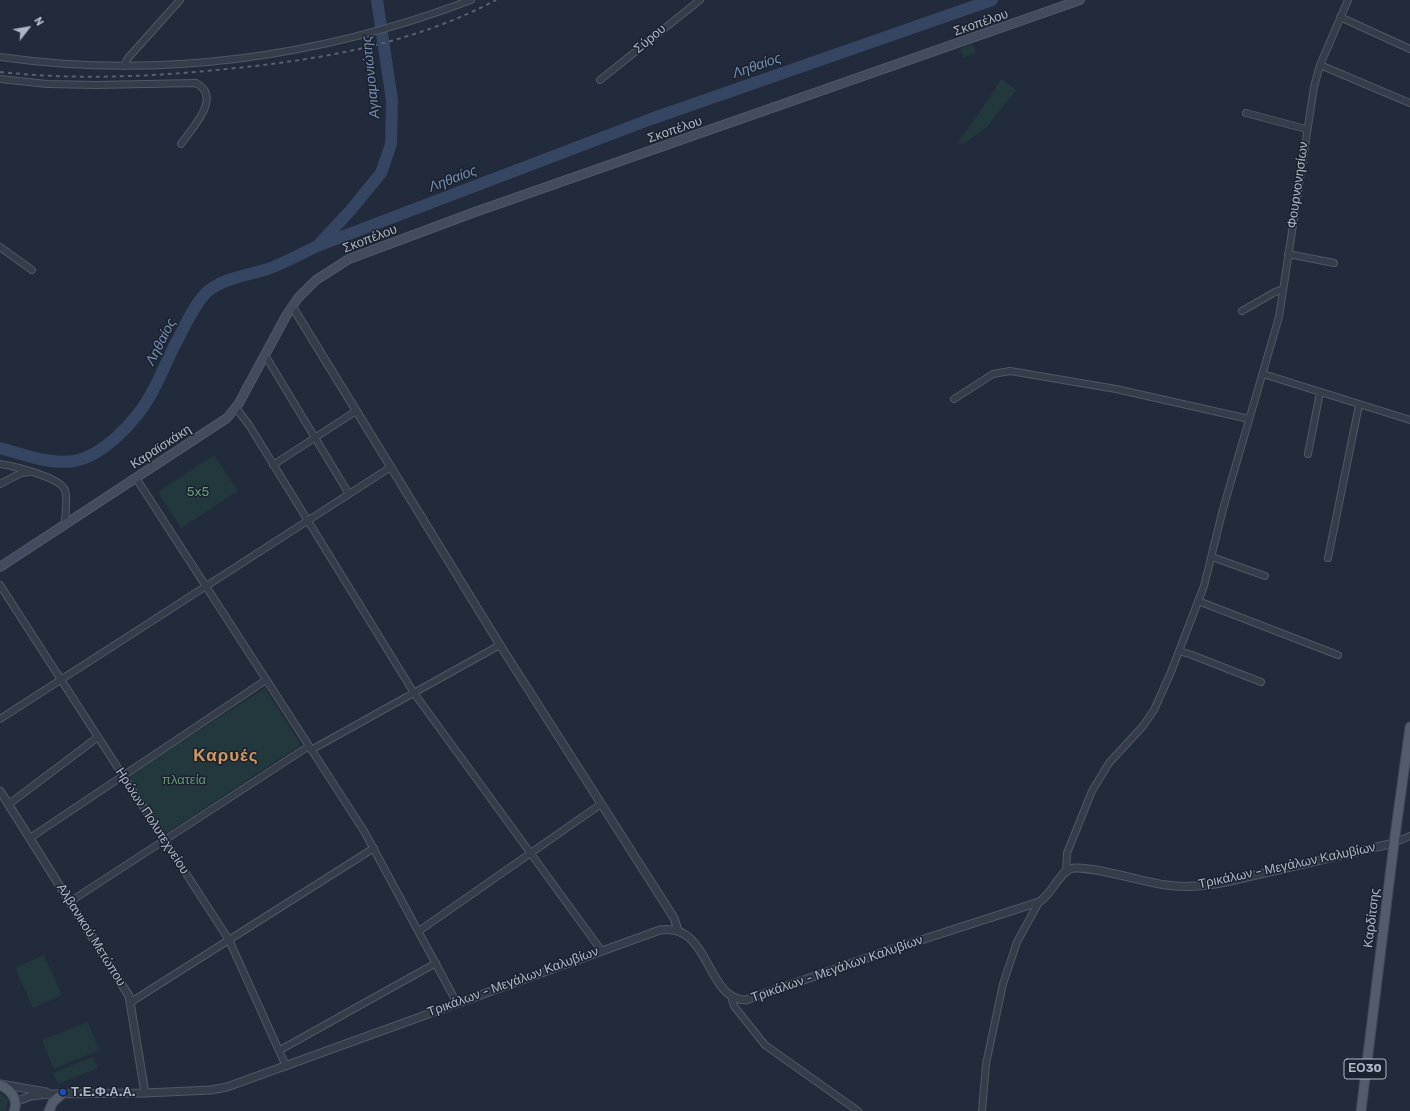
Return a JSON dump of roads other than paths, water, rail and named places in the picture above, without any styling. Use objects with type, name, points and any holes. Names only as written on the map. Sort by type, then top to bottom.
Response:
[{"type":"main road","name":"Σκοπέλου","points":[[292,306],[316,280],[341,263],[358,255],[1080,0]]},
{"type":"main road","name":"Καραϊσκάκη","points":[[0,567],[215,426],[236,408],[292,306]]},
{"type":"main road","name":"Καρδίτσης","points":[[1361,1111],[1394,842],[1410,727]]},
{"type":"main road","points":[[0,1084],[10,1092],[16,1108]]},
{"type":"main road","points":[[49,1111],[54,1102],[62,1094]]},
{"type":"street","points":[[124,66],[128,58],[180,0]]},
{"type":"street","points":[[0,57],[70,64],[124,66],[209,63],[303,49],[397,24],[471,0]]},
{"type":"street","name":"Σύρου","points":[[600,80],[700,0]]},
{"type":"street","name":"Φουρνονησίων","points":[[1066,872],[1067,852],[1092,791],[1109,763],[1143,726],[1154,710],[1198,601],[1212,557],[1222,508],[1275,335],[1306,129],[1314,87],[1320,65],[1348,0]]},
{"type":"street","points":[[1340,17],[1410,49]]},
{"type":"street","points":[[1320,65],[1410,103]]},
{"type":"street","points":[[0,79],[46,84],[89,85],[196,83],[202,86],[206,92],[207,103],[182,144]]},
{"type":"street","points":[[1246,113],[1306,129]]},
{"type":"street","points":[[0,247],[32,270]]},
{"type":"street","points":[[1288,254],[1334,263]]},
{"type":"street","points":[[1242,311],[1283,289]]},
{"type":"street","points":[[292,306],[500,645],[674,918],[678,930]]},
{"type":"street","points":[[265,354],[349,494]]},
{"type":"street","points":[[954,399],[992,374],[1010,371],[1116,389],[1249,418]]},
{"type":"street","points":[[1263,374],[1410,420]]},
{"type":"street","points":[[1308,454],[1320,392]]},
{"type":"street","points":[[1328,558],[1359,405]]},
{"type":"street","points":[[236,408],[308,521],[414,693],[601,950]]},
{"type":"street","points":[[273,465],[356,411]]},
{"type":"street","points":[[0,464],[36,472],[64,488],[65,524]]},
{"type":"street","points":[[0,719],[391,467]]},
{"type":"street","points":[[0,484],[21,474],[36,472]]},
{"type":"street","points":[[136,478],[374,848],[457,1003]]},
{"type":"street","points":[[1212,557],[1265,576]]},
{"type":"street","name":"Ηρώων Πολυτεχνείου","points":[[0,585],[229,940],[286,1066]]},
{"type":"street","points":[[1198,601],[1338,655]]},
{"type":"street","points":[[71,901],[310,748],[414,693],[500,645]]},
{"type":"street","points":[[1179,651],[1261,682]]},
{"type":"street","points":[[30,838],[266,680]]},
{"type":"street","points":[[9,804],[98,737]]},
{"type":"street","name":"Αλβανικού Μετώπου","points":[[0,791],[71,901],[131,1002],[145,1093]]},
{"type":"street","points":[[419,931],[601,804]]},
{"type":"street","points":[[1394,842],[1410,836]]},
{"type":"street","name":"Τρικάλων - Μεγάλων Καλυβίων","points":[[16,1108],[31,1096],[50,1094],[145,1093],[221,1089],[601,950],[660,930],[678,930],[693,941],[724,990],[731,996],[741,1000],[754,998],[918,940],[1039,902],[1050,893],[1070,869],[1081,868],[1162,884],[1200,886],[1232,880],[1394,842]]},
{"type":"street","points":[[131,1002],[374,848]]},
{"type":"street","points":[[982,1111],[986,1064],[1005,978],[1016,942],[1039,902]]},
{"type":"street","points":[[280,1050],[436,963]]},
{"type":"street","points":[[731,996],[734,1006],[765,1045],[858,1111]]},
{"type":"street","name":"Τρικάλων - Μεγάλων Καλυβίων","points":[[0,1084],[50,1094]]},
{"type":"waterway","name":"Αγιαμονιώτης","points":[[320,243],[350,211],[381,173],[391,144],[392,100],[377,0]]},
{"type":"waterway","name":"Ληθαίος","points":[[0,448],[36,458],[55,462],[65,462],[85,458],[107,445],[118,436],[144,406],[154,389],[174,346],[194,309],[202,298],[212,288],[228,280],[268,269],[286,262],[315,247],[651,119],[992,0]]},
{"type":"railway","points":[[0,72],[85,77],[141,76],[198,72],[296,61],[365,48],[399,39],[432,28],[496,0]]},
{"type":"place","name":"Τ.Ε.Φ.Α.Α.","points":[[63,1092]]},
{"type":"district","name":"Καρυές","points":[[226,756]]},
{"type":"park label","name":"5x5","points":[[198,492]]},
{"type":"park label","name":"πλατεία","points":[[184,780]]}]
